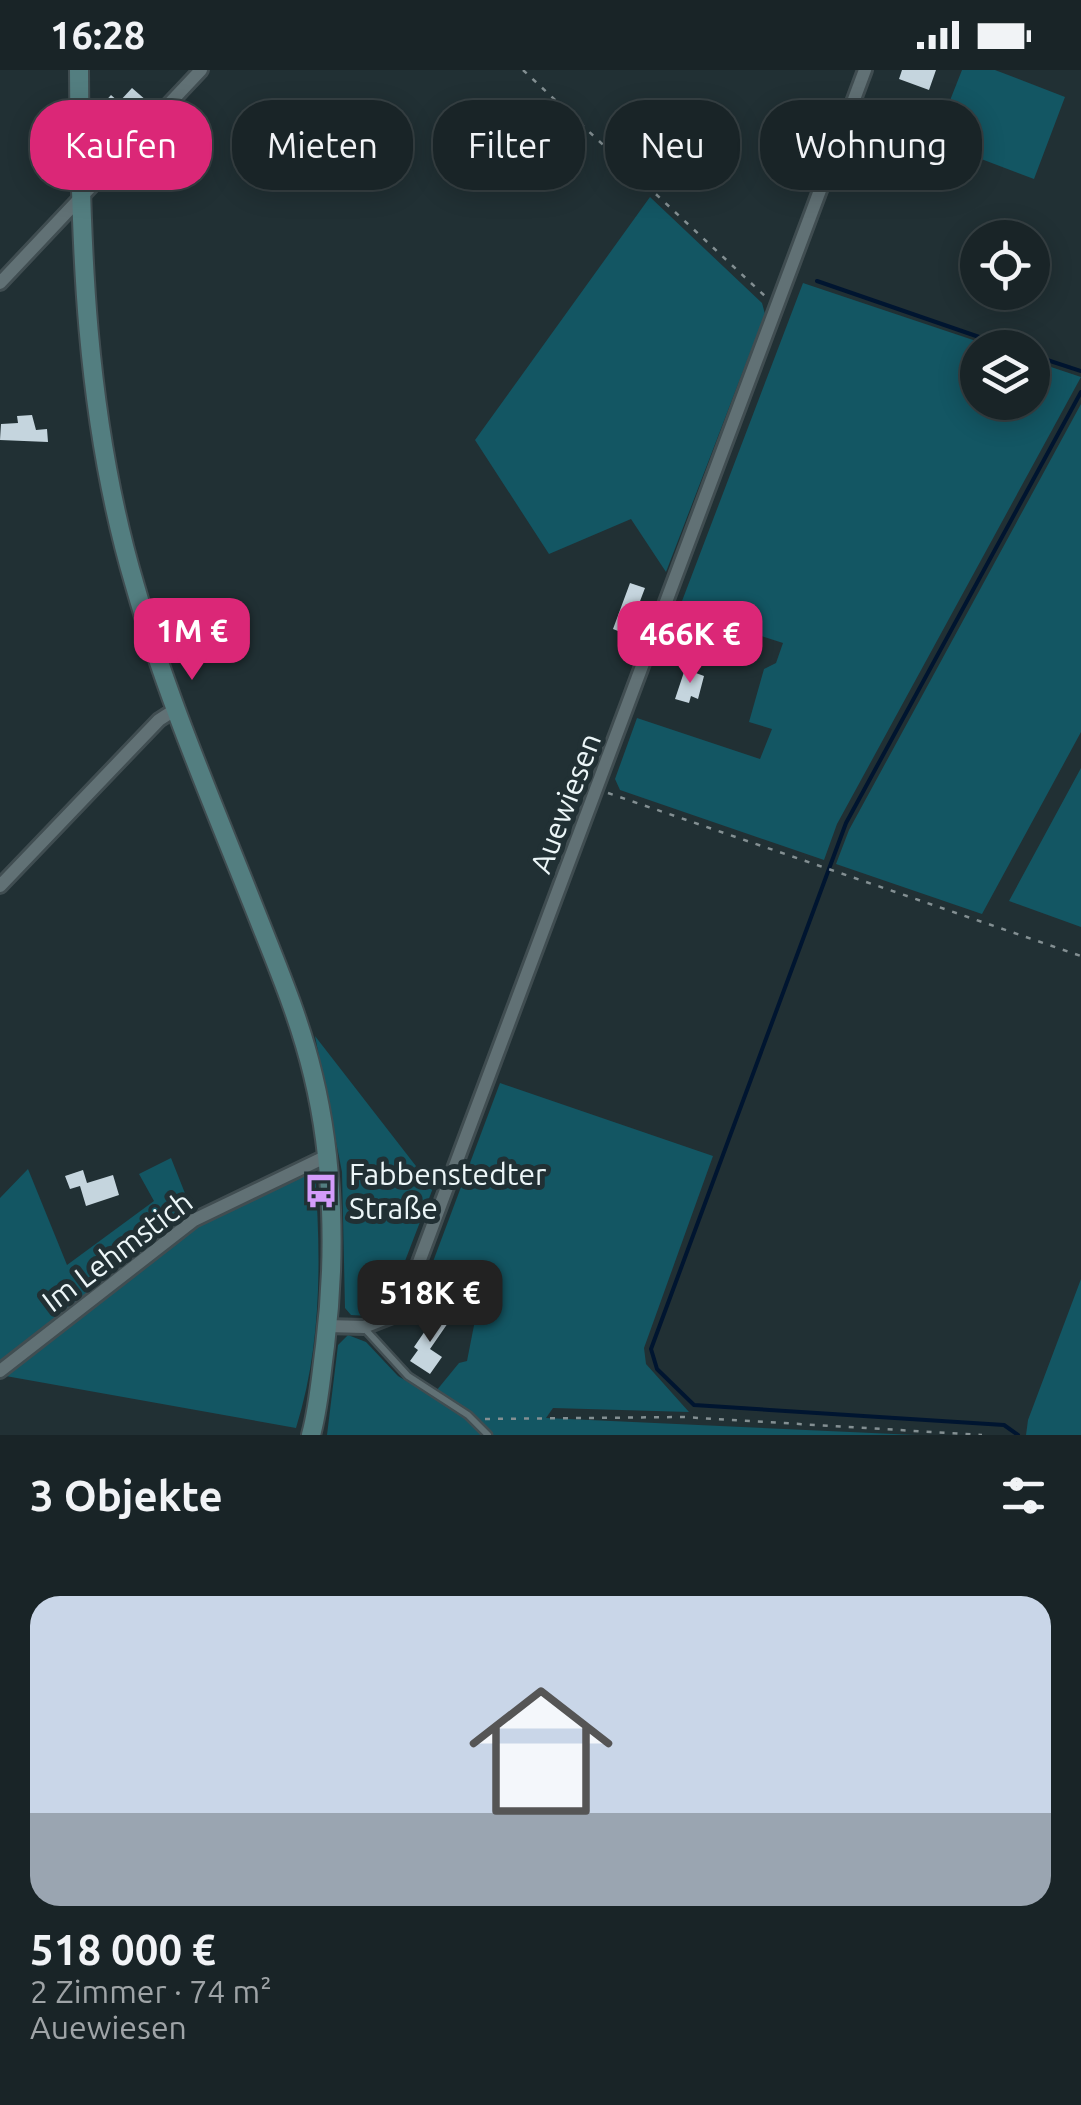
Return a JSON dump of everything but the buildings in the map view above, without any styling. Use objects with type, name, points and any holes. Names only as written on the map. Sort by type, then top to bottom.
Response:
[{"type":"street","points":[[79,70],[80,197],[89,347],[99,423],[134,584],[176,709],[297,1017],[314,1078],[326,1156],[332,1261],[311,1435]]},
{"type":"street","points":[[0,283],[201,70]]},
{"type":"street","name":"Auewiesen","points":[[364,1327],[400,1313],[865,70]]},
{"type":"street","points":[[0,886],[159,720],[176,709]]},
{"type":"street","name":"Im Lehmstich","points":[[0,1371],[194,1220],[326,1156]]},
{"type":"street","points":[[327,1326],[364,1327]]},
{"type":"lane","points":[[364,1327],[408,1376],[474,1420],[488,1435]]},
{"type":"path","points":[[523,70],[764,297],[780,302]]},
{"type":"path","points":[[597,789],[1081,956]]},
{"type":"path","points":[[474,1420],[682,1416],[982,1435]]},
{"type":"shaded area","points":[[962,70],[995,70],[1065,97],[1034,179],[982,159],[982,100],[950,100]]},
{"type":"shaded area","points":[[650,197],[762,303],[765,314],[666,572],[631,519],[549,554],[475,440]]},
{"type":"shaded area","points":[[803,283],[960,336],[960,420],[1050,420],[1050,367],[1081,377],[837,824],[824,860],[620,790],[615,779],[637,718],[760,759],[772,729],[749,722],[764,669],[776,663],[783,643],[679,609]]},
{"type":"shaded area","points":[[1081,404],[1081,732],[982,914],[836,864],[849,830]]},
{"type":"shaded area","points":[[1081,768],[1081,927],[1009,901]]},
{"type":"shaded area","points":[[315,1036],[433,1188],[387,1308],[369,1316],[351,1315],[345,1308],[342,1172]]},
{"type":"shaded area","points":[[500,1083],[713,1156],[644,1348],[646,1364],[689,1412],[553,1408],[546,1418],[916,1435],[327,1435],[338,1345],[348,1335],[366,1342],[398,1376],[432,1396],[459,1363],[467,1361],[476,1315],[416,1307]]},
{"type":"shaded area","points":[[171,1158],[192,1211],[187,1217],[202,1225],[306,1172],[315,1173],[318,1302],[311,1365],[296,1428],[0,1375],[0,1198],[28,1169],[67,1265],[154,1201],[139,1174]]},
{"type":"shaded area","points":[[1081,1279],[1081,1435],[1026,1435],[1028,1420]]},
{"type":"waterway","points":[[817,281],[960,330]]},
{"type":"waterway","points":[[1050,361],[1081,371]]},
{"type":"waterway","points":[[1018,1435],[1004,1425],[694,1405],[657,1369],[651,1349],[846,823],[1081,392]]},
{"type":"place","name":"Fabbenstedter Straße","points":[[321,1191]]}]
